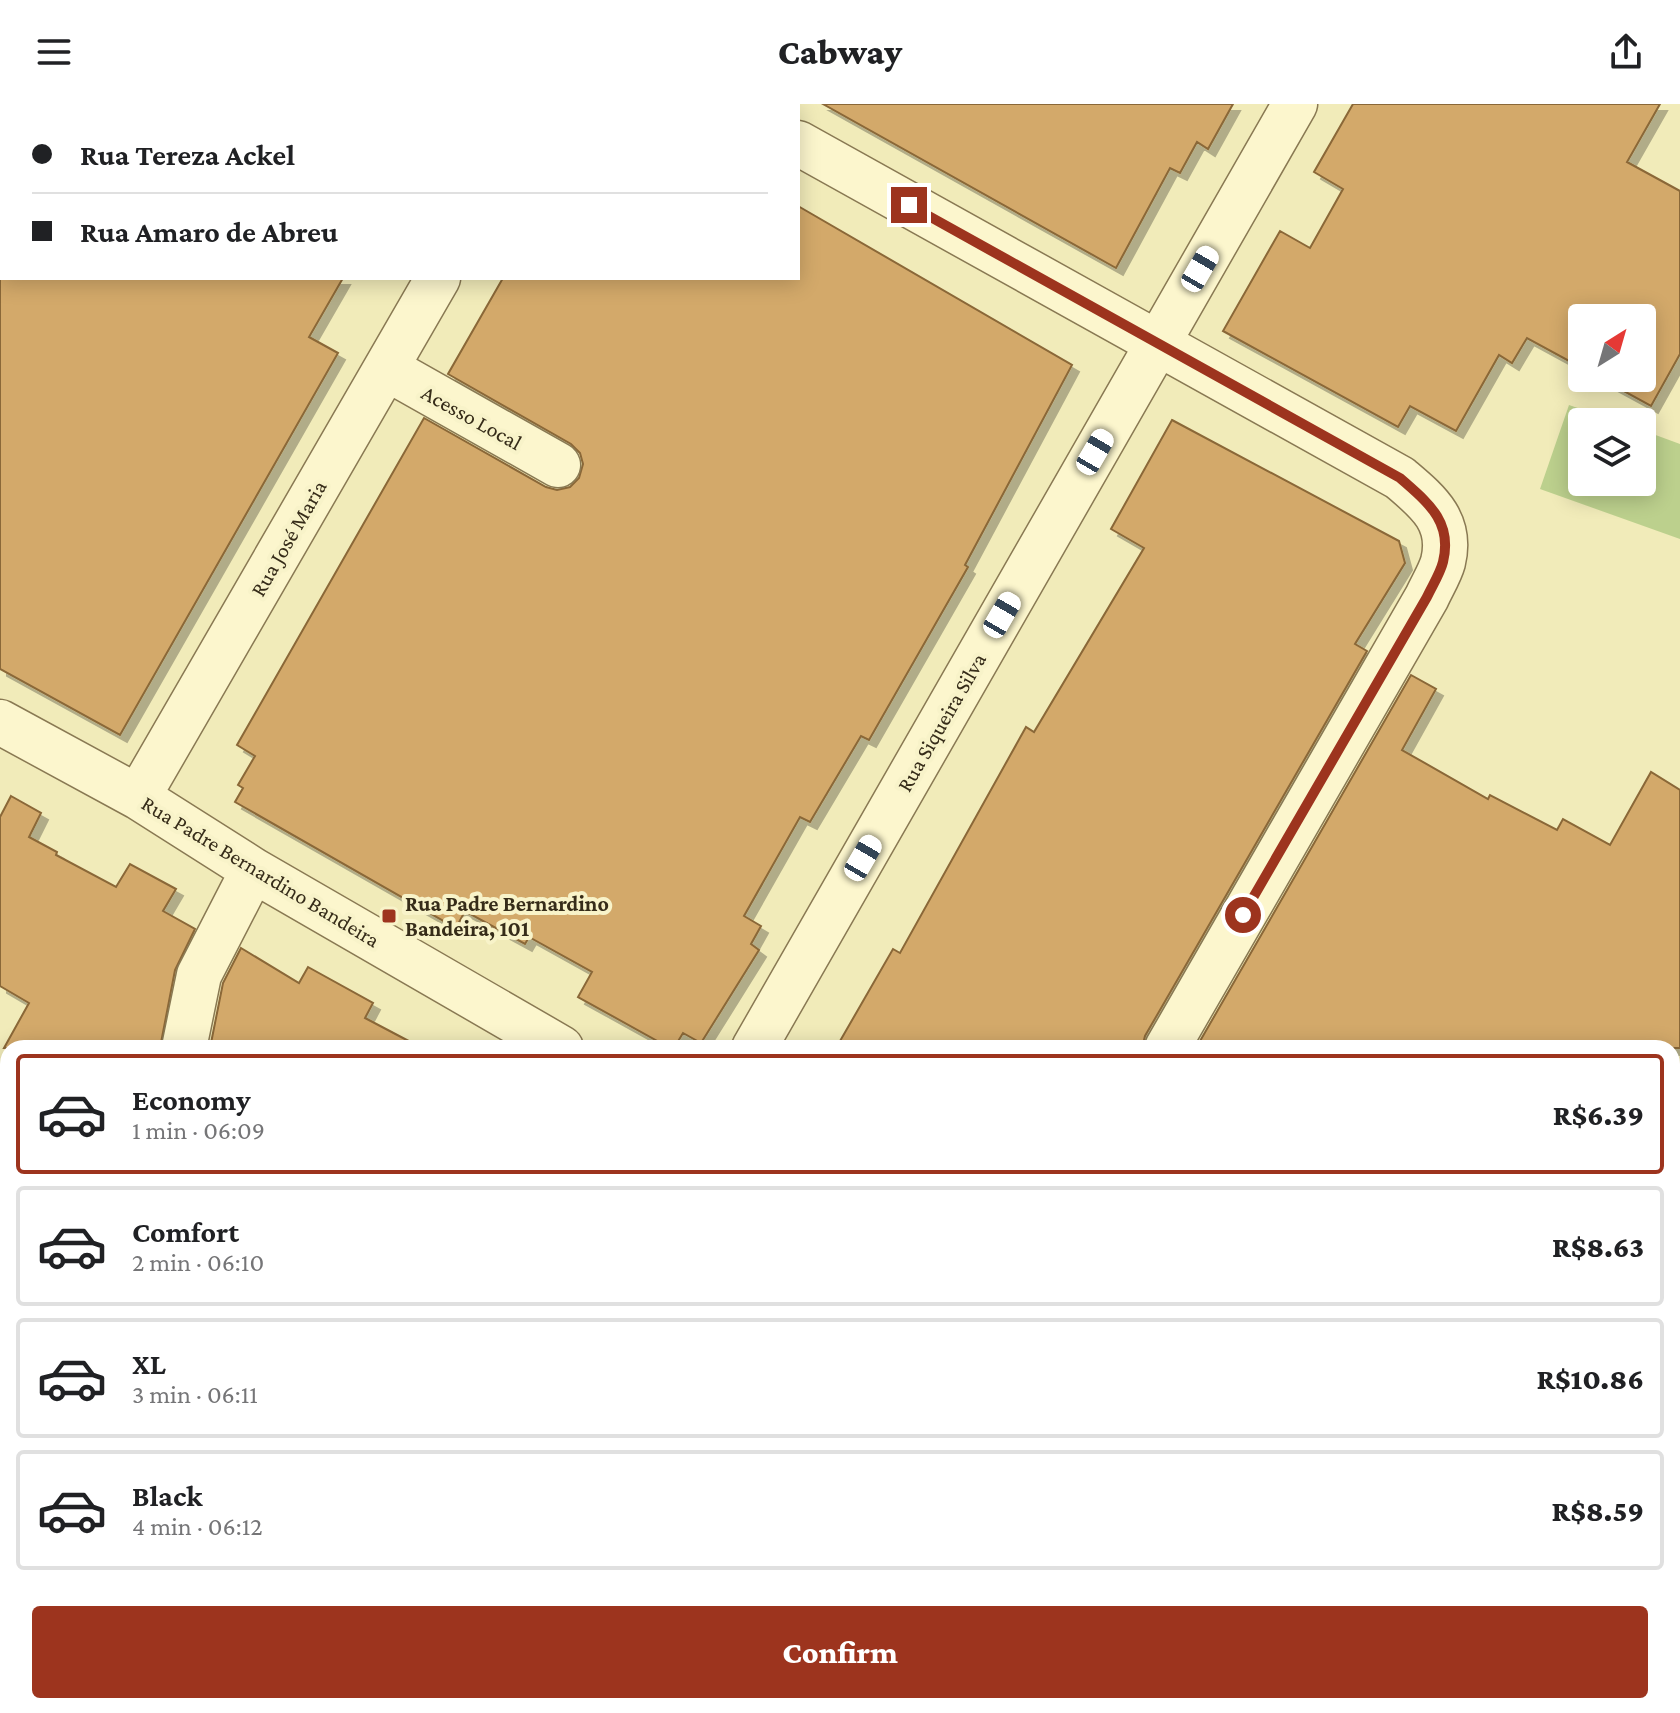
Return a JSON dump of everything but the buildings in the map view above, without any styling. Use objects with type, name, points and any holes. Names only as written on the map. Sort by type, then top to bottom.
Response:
[{"type":"street","name":"Rua Siqueira Silva","points":[[759,1040],[1295,104]]},
{"type":"street","points":[[800,144],[1400,478],[1432,506],[1444,529],[1443,562],[1427,597],[1172,1040]]},
{"type":"street","name":"Rua José Maria","points":[[138,797],[437,280]]},
{"type":"street","name":"Acesso Local","points":[[386,368],[558,465]]},
{"type":"street","name":"Rua Padre Bernardino Bandeira","points":[[0,722],[138,797],[253,870],[547,1040]]},
{"type":"street","points":[[186,1040],[199,975],[253,870]]},
{"type":"green space","points":[[1569,405],[1578,408],[1568,408],[1568,496],[1656,496],[1656,435],[1680,444],[1680,539],[1540,489]]},
{"type":"place","name":"Rua Padre Bernardino Bandeira, 101","points":[[389,916]]},
{"type":"route","points":[[909,205],[1400,478],[1432,506],[1444,529],[1443,562],[1427,597],[1243,915]]}]
